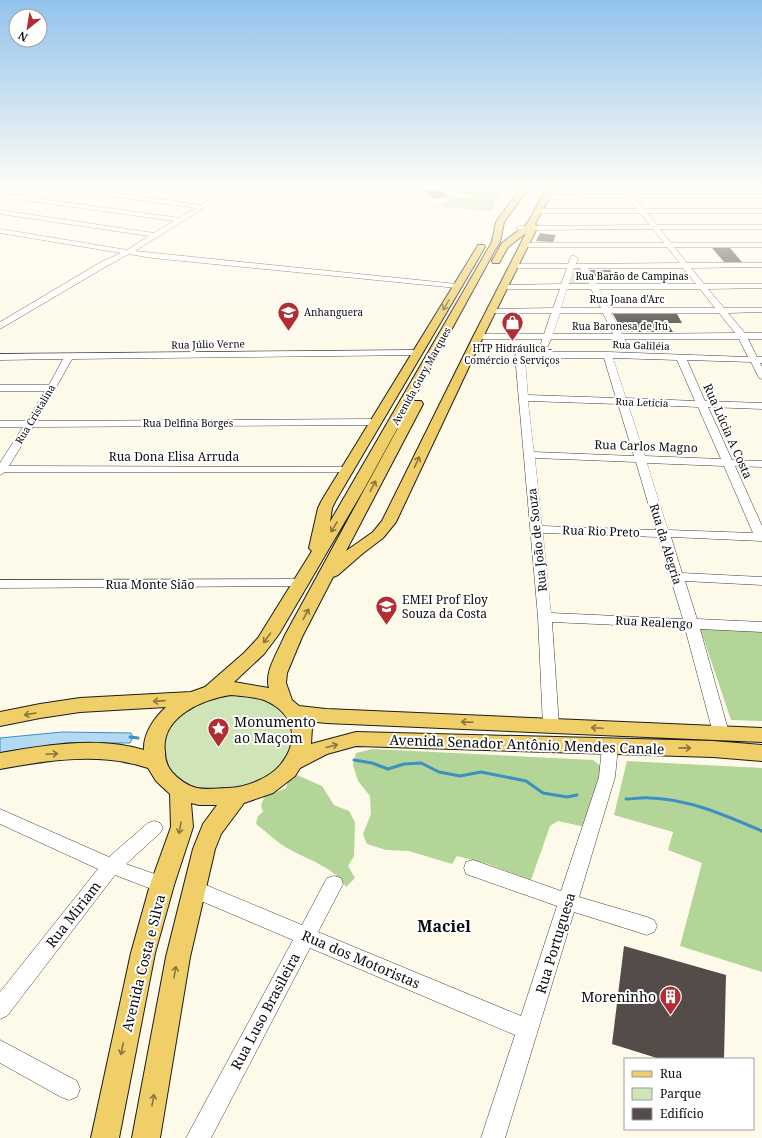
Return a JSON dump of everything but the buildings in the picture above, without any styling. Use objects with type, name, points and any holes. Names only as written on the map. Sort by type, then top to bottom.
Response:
[{"type":"main road","name":"Avenida Gury Marques","points":[[314,562],[325,508],[457,286],[496,242]]},
{"type":"main road","name":"Avenida Gury Marques","points":[[205,694],[265,642],[357,489],[496,242]]},
{"type":"main road","name":"Avenida Gury Marques","points":[[289,707],[277,683],[278,673],[293,637],[436,368],[501,251],[508,242]]},
{"type":"main road","name":"Avenida Gury Marques","points":[[323,580],[378,535],[389,522],[492,311],[502,287],[525,246],[523,242]]},
{"type":"main road","points":[[373,427],[373,460]]},
{"type":"main road","points":[[357,489],[349,514],[354,523],[361,526],[374,527],[389,522]]},
{"type":"main road","points":[[0,719],[64,708],[106,703],[174,700],[231,688],[250,689],[268,694],[289,707],[300,723],[303,735],[301,748],[296,761],[278,780],[265,788],[236,797],[217,799],[203,797],[180,790],[164,778],[156,762],[154,743],[162,724],[177,708],[205,694]]},
{"type":"main road","name":"Avenida Senador Antônio Mendes Canale","points":[[289,707],[326,716],[658,731],[717,741],[762,753]]},
{"type":"main road","points":[[610,747],[615,737],[658,731]]},
{"type":"main road","name":"Avenida Senador Antônio Mendes Canale","points":[[296,761],[322,748],[356,739],[610,747],[717,741],[762,735]]},
{"type":"main road","points":[[0,761],[44,754],[86,752],[133,755],[156,762]]},
{"type":"main road","name":"Avenida Costa e Silva","points":[[105,1138],[123,1042],[143,953],[162,885],[182,827],[180,790]]},
{"type":"main road","points":[[151,1136],[178,957],[204,849],[211,830],[236,797]]},
{"type":"street","points":[[68,242],[152,256],[457,286]]},
{"type":"street","points":[[0,326],[104,264],[144,242]]},
{"type":"street","points":[[525,246],[538,242]]},
{"type":"street","points":[[541,355],[580,242]]},
{"type":"street","points":[[651,242],[669,246],[762,245]]},
{"type":"street","points":[[666,242],[742,336],[757,360],[762,376]]},
{"type":"street","points":[[513,266],[762,265]]},
{"type":"street","points":[[584,266],[629,356]]},
{"type":"street","name":"Rua Barão de Campinas","points":[[502,287],[762,286]]},
{"type":"street","name":"Rua Joana d'Arc","points":[[492,311],[762,310]]},
{"type":"street","name":"Rua Baronesa de Itú","points":[[478,337],[762,336]]},
{"type":"street","name":"Rua Júlio Verne","points":[[0,356],[417,353]]},
{"type":"street","name":"Rua Galiléia","points":[[520,355],[608,355],[757,360]]},
{"type":"street","name":"Rua João de Souza","points":[[520,355],[545,617],[551,726]]},
{"type":"street","name":"Rua da Alegria","points":[[608,355],[690,623],[717,741]]},
{"type":"street","name":"Rua Cristalina","points":[[0,470],[52,388],[69,356]]},
{"type":"street","name":"Rua Lúcia A Costa","points":[[681,358],[762,537]]},
{"type":"street","points":[[0,388],[52,388]]},
{"type":"street","name":"Rua Letícia","points":[[523,398],[762,406]]},
{"type":"street","name":"Rua Delfina Borges","points":[[0,424],[373,427]]},
{"type":"street","name":"Rua Carlos Magno","points":[[529,455],[762,464]]},
{"type":"street","name":"Rua Dona Elisa Arruda","points":[[0,470],[347,470]]},
{"type":"street","name":"Rua Rio Preto","points":[[536,529],[762,537]]},
{"type":"street","points":[[676,577],[762,581]]},
{"type":"street","name":"Rua Monte Sião","points":[[0,584],[300,583]]},
{"type":"street","name":"Rua Realengo","points":[[545,617],[762,627]]},
{"type":"street","name":"Rua Portuguesa","points":[[493,1138],[607,777],[610,747]]},
{"type":"street","points":[[0,816],[110,866],[162,885]]},
{"type":"street","name":"Rua Miriam","points":[[0,1009],[110,866],[154,828]]},
{"type":"street","points":[[473,868],[568,902],[647,926]]},
{"type":"street","name":"Rua Luso Brasileira","points":[[198,1138],[334,884]]},
{"type":"street","name":"Rua dos Motoristas","points":[[194,889],[528,1030]]},
{"type":"street","points":[[0,1051],[69,1089]]},
{"type":"green space","points":[[575,267],[579,268],[587,284],[569,284]]},
{"type":"green space","points":[[700,628],[762,631],[762,721],[731,720]]},
{"type":"green space","points":[[240,695],[261,699],[274,707],[284,716],[289,727],[291,738],[289,750],[284,761],[275,771],[262,780],[237,789],[206,790],[195,787],[181,780],[171,770],[165,759],[163,748],[165,738],[170,728],[177,718],[199,703],[219,697]]},
{"type":"green space","points":[[372,749],[593,760],[602,767],[601,778],[585,827],[558,821],[550,826],[531,880],[488,864],[457,856],[452,864],[409,851],[386,850],[367,844],[363,834],[371,814],[370,796],[358,781],[353,765],[356,753]]},
{"type":"green space","points":[[627,761],[762,768],[762,972],[680,946],[702,863],[668,850],[673,832],[614,815]]},
{"type":"green space","points":[[297,775],[322,786],[334,805],[349,811],[355,822],[354,856],[348,866],[355,878],[346,887],[335,874],[328,869],[285,847],[256,824],[258,816],[263,812],[261,806],[264,797],[286,788],[288,781]]},
{"type":"water","points":[[62,732],[131,733],[133,737],[130,743],[66,743],[0,753],[0,738]]},
{"type":"waterway","points":[[130,737],[138,738]]},
{"type":"waterway","points":[[354,760],[372,763],[388,769],[404,764],[421,763],[439,772],[460,776],[481,772],[526,781],[543,793],[567,797],[577,795]]},
{"type":"waterway","points":[[626,799],[648,798],[679,801],[708,809],[762,831]]},
{"type":"place","name":"Anhanguera","points":[[288,332]]},
{"type":"place","name":"HTP Hidráulica - Comércio e Serviços","points":[[512,342]]},
{"type":"place","name":"EMEI Prof Eloy Souza da Costa","points":[[387,626]]},
{"type":"place","name":"Monumento ao Maçom","points":[[218,748]]},
{"type":"place","name":"Moreninho","points":[[671,1016]]},
{"type":"district","name":"Maciel","points":[[444,926]]}]
